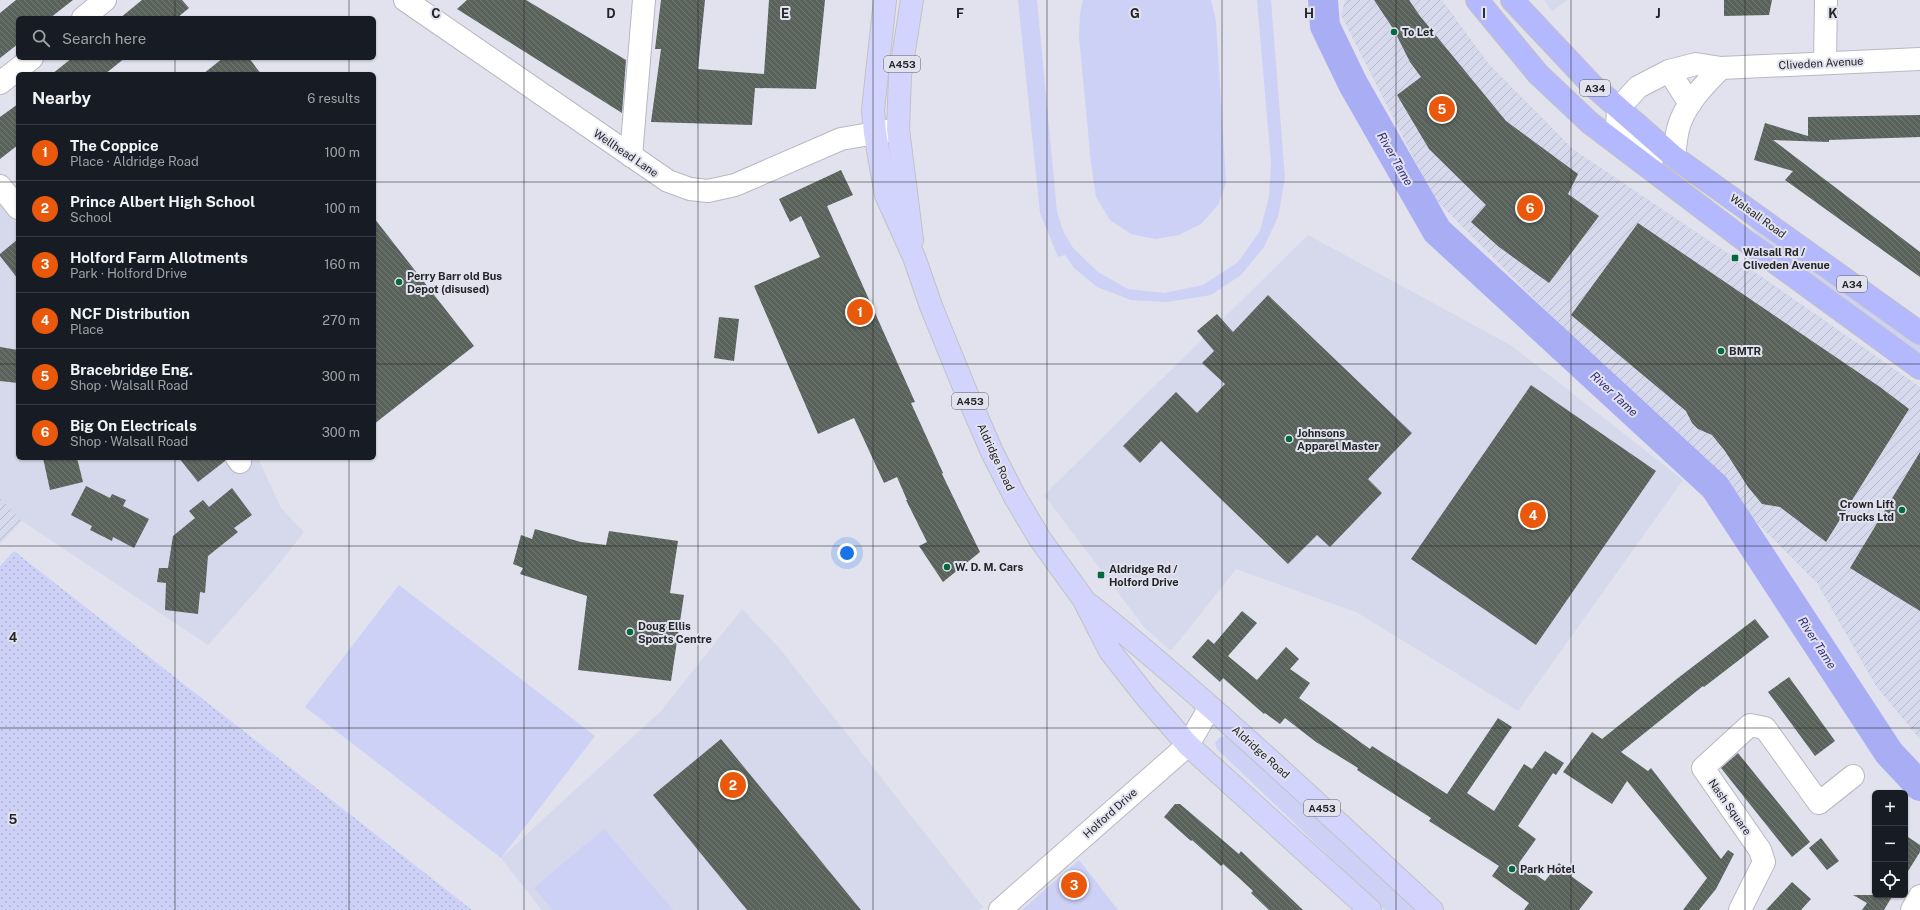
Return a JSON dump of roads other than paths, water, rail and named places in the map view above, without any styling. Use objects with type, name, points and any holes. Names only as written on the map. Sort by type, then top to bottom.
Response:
[{"type":"highway","name":"A34","points":[[1477,0],[1538,74],[1590,124],[1743,239],[1920,368]]},
{"type":"highway","name":"Walsall Road","points":[[1512,0],[1591,84],[1674,157],[1920,333]]},
{"type":"main road","name":"Aldridge Road","points":[[884,0],[873,110],[874,133],[886,195],[914,257],[934,313],[992,452],[1015,497],[1040,539],[1084,600],[1110,651],[1147,698],[1188,745],[1370,910]]},
{"type":"main road","name":"Aldridge Road","points":[[912,0],[900,76],[898,129],[914,257]]},
{"type":"main road","name":"Aldridge Road","points":[[1084,600],[1139,644],[1266,756],[1432,910]]},
{"type":"street","points":[[85,16],[105,0]]},
{"type":"street","points":[[631,156],[644,0]]},
{"type":"street","points":[[1825,63],[1826,0]]},
{"type":"street","name":"Wellhead Lane","points":[[418,3],[631,156],[668,181],[690,189],[708,191],[735,185],[841,139],[874,133]]},
{"type":"street","name":"Cliveden Avenue","points":[[1618,109],[1638,87],[1669,71],[1696,64],[1721,68],[1920,59]]},
{"type":"street","points":[[0,83],[29,60]]},
{"type":"street","points":[[1674,157],[1678,128],[1690,104],[1704,85],[1721,68]]},
{"type":"street","points":[[1669,71],[1690,104]]},
{"type":"street","points":[[1618,109],[1617,128],[1743,239]]},
{"type":"street","points":[[874,133],[898,129]]},
{"type":"street","points":[[0,186],[16,206]]},
{"type":"street","name":"Holford Drive","points":[[1000,910],[1188,745],[1210,707]]},
{"type":"street","name":"Nash Square","points":[[1740,910],[1764,862],[1760,850],[1703,768],[1750,725],[1765,728],[1819,803],[1853,776]]},
{"type":"street","points":[[1912,910],[1920,896]]},
{"type":"waterway","name":"River Tame","points":[[1323,0],[1325,26],[1353,84],[1437,231],[1715,487],[1889,753],[1920,786]]},
{"type":"place","name":"To Let","points":[[1394,32]]},
{"type":"place","name":"Bracebridge Eng.","points":[[1442,109]]},
{"type":"place","name":"Big On Electricals","points":[[1530,208]]},
{"type":"place","name":"Walsall Rd / Cliveden Avenue","points":[[1735,258]]},
{"type":"place","name":"Perry Barr old Bus Depot (disused)","points":[[399,282]]},
{"type":"place","name":"The Coppice","points":[[860,312]]},
{"type":"place","name":"BMTR","points":[[1721,351]]},
{"type":"place","name":"Johnsons Apparel Master","points":[[1289,439]]},
{"type":"place","name":"Crown Lift Trucks Ltd","points":[[1902,510]]},
{"type":"place","name":"NCF Distribution","points":[[1533,515]]},
{"type":"place","name":"W. D. M. Cars","points":[[947,567]]},
{"type":"place","name":"Aldridge Rd / Holford Drive","points":[[1101,575]]},
{"type":"place","name":"Doug Ellis Sports Centre","points":[[630,632]]},
{"type":"place","name":"Prince Albert High School","points":[[733,785]]},
{"type":"place","name":"Park Hotel","points":[[1512,869]]},
{"type":"place","name":"Holford Farm Allotments","points":[[1074,885]]}]
